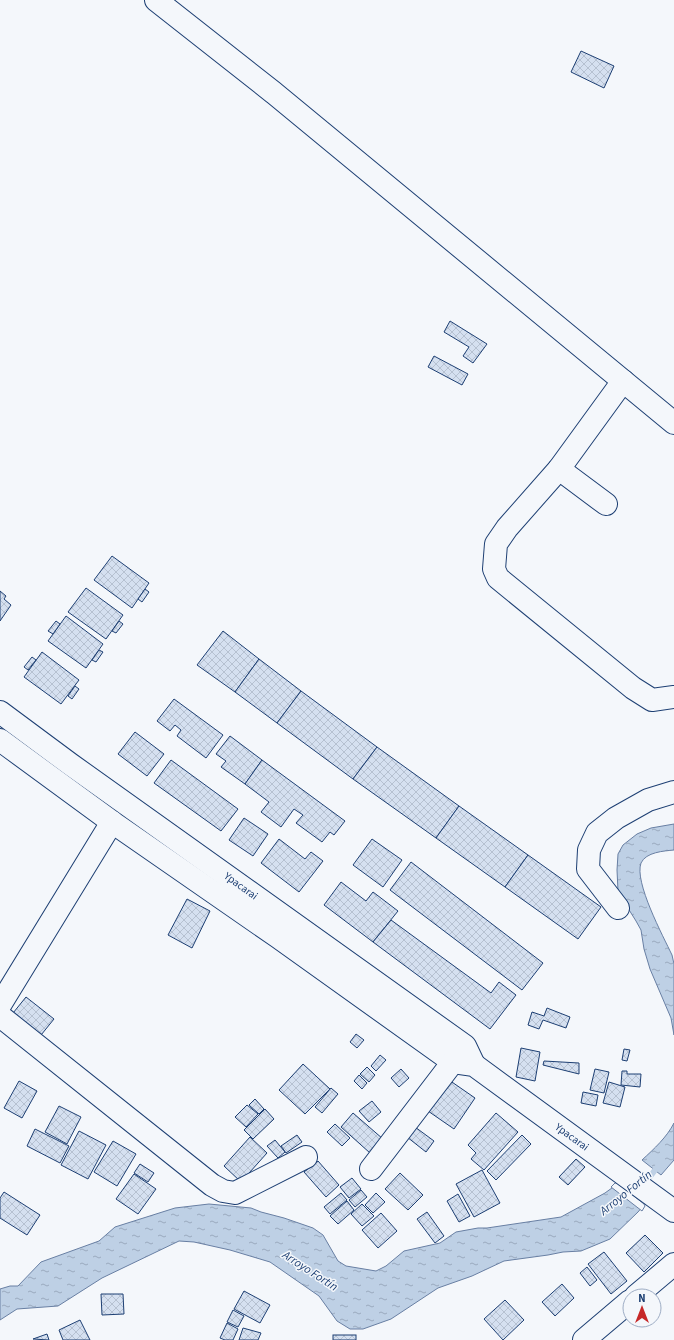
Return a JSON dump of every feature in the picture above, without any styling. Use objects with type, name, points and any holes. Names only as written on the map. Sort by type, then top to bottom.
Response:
[{"type":"street","points":[[156,0],[274,93],[674,423]]},
{"type":"street","points":[[623,381],[559,469],[507,528],[496,544],[494,569],[498,578],[633,688],[652,700],[672,699],[674,697]]},
{"type":"street","points":[[559,469],[606,504]]},
{"type":"street","name":"Ypacarai","points":[[0,712],[284,929],[672,1210]]},
{"type":"street","name":"Ypacarai","points":[[0,740],[112,822],[284,929]]},
{"type":"street","points":[[59,783],[70,764]]},
{"type":"street","points":[[618,908],[588,869],[589,850],[597,833],[616,818],[648,800],[674,792]]},
{"type":"street","points":[[0,1005],[112,822]]},
{"type":"street","points":[[0,1016],[212,1185],[223,1191],[235,1193],[306,1157]]},
{"type":"street","points":[[371,1169],[464,1058]]},
{"type":"street","points":[[646,1288],[674,1264]]},
{"type":"street","points":[[584,1340],[622,1308]]},
{"type":"water","points":[[674,824],[674,850],[647,856],[641,863],[640,872],[650,909],[672,955],[674,964],[674,1035],[671,1018],[650,969],[644,949],[641,930],[618,891],[617,870],[618,854],[623,845],[637,834],[651,828]]},
{"type":"water","points":[[674,1123],[674,1160],[661,1175],[642,1160],[664,1138]]},
{"type":"water","points":[[616,1185],[643,1206],[610,1239],[581,1251],[563,1252],[504,1261],[472,1276],[438,1288],[391,1319],[363,1329],[350,1329],[337,1321],[319,1296],[270,1262],[230,1250],[194,1242],[179,1241],[102,1278],[58,1306],[17,1309],[0,1320],[0,1289],[10,1286],[18,1286],[41,1262],[99,1241],[115,1227],[175,1208],[209,1204],[251,1208],[284,1218],[313,1228],[323,1235],[338,1261],[346,1266],[376,1271],[386,1266],[404,1251],[440,1243],[456,1232],[561,1217],[605,1193]]},
{"type":"pier","points":[[615,1183],[644,1204],[645,1206],[642,1211],[611,1187]]},
{"type":"building","points":[[581,51],[614,66],[604,88],[571,72]]},
{"type":"building","points":[[450,321],[487,344],[473,363],[463,356],[469,347],[444,332]]},
{"type":"building","points":[[434,356],[468,374],[462,385],[428,367]]},
{"type":"building","points":[[112,556],[149,583],[132,608],[94,580]]},
{"type":"building","points":[[86,588],[123,615],[106,639],[68,612]]},
{"type":"building","points":[[145,589],[149,592],[142,602],[138,599]]},
{"type":"building","points":[[0,591],[6,596],[4,599],[11,605],[0,621]]},
{"type":"building","points":[[66,616],[103,644],[86,668],[48,641]]},
{"type":"building","points":[[56,621],[60,624],[53,634],[48,631]]},
{"type":"building","points":[[119,621],[123,624],[116,633],[112,631]]},
{"type":"building","points":[[223,631],[259,659],[235,692],[197,665]]},
{"type":"building","points":[[99,650],[103,652],[96,662],[92,660]]},
{"type":"building","points":[[42,652],[79,680],[61,704],[24,677]]},
{"type":"building","points":[[32,657],[36,660],[28,670],[24,667]]},
{"type":"building","points":[[259,659],[301,691],[277,723],[235,692]]},
{"type":"building","points":[[75,686],[79,689],[72,699],[68,696]]},
{"type":"building","points":[[301,691],[377,747],[353,779],[277,723]]},
{"type":"building","points":[[174,699],[223,735],[206,758],[177,736],[181,730],[175,725],[170,731],[157,721]]},
{"type":"building","points":[[135,732],[164,754],[147,776],[118,754]]},
{"type":"building","points":[[230,736],[262,760],[245,784],[221,767],[226,761],[216,754]]},
{"type":"building","points":[[377,747],[459,806],[436,838],[353,779]]},
{"type":"building","points":[[171,760],[238,809],[221,831],[154,783]]},
{"type":"building","points":[[262,760],[345,821],[334,835],[330,832],[322,842],[296,823],[303,815],[294,809],[281,827],[261,812],[269,802],[245,784]]},
{"type":"building","points":[[459,806],[528,855],[505,887],[436,838]]},
{"type":"building","points":[[244,818],[268,834],[253,856],[229,840]]},
{"type":"building","points":[[279,839],[305,859],[311,852],[323,861],[299,892],[261,863]]},
{"type":"building","points":[[372,839],[402,860],[383,887],[353,865]]},
{"type":"building","points":[[528,855],[601,907],[578,939],[505,887]]},
{"type":"building","points":[[411,862],[543,963],[522,990],[390,890]]},
{"type":"building","points":[[341,882],[366,901],[373,892],[398,911],[373,942],[324,905]]},
{"type":"building","points":[[187,899],[210,911],[192,948],[168,935]]},
{"type":"building","points":[[391,920],[491,993],[499,982],[516,995],[490,1029],[373,942]]},
{"type":"building","points":[[26,997],[54,1019],[37,1040],[9,1018]]},
{"type":"building","points":[[547,1008],[570,1017],[566,1028],[543,1020],[539,1029],[528,1025],[532,1012],[544,1016]]},
{"type":"building","points":[[356,1034],[364,1040],[357,1048],[350,1042]]},
{"type":"building","points":[[521,1048],[540,1052],[535,1081],[516,1077]]},
{"type":"building","points":[[624,1049],[630,1050],[627,1061],[622,1060]]},
{"type":"building","points":[[380,1055],[386,1060],[376,1071],[371,1066]]},
{"type":"building","points":[[544,1061],[579,1063],[579,1074],[543,1065]]},
{"type":"building","points":[[303,1064],[330,1089],[305,1114],[279,1090]]},
{"type":"building","points":[[367,1067],[375,1075],[369,1082],[360,1074]]},
{"type":"building","points":[[401,1069],[409,1078],[399,1087],[391,1078]]},
{"type":"building","points":[[595,1069],[609,1072],[604,1093],[590,1090]]},
{"type":"building","points":[[622,1071],[627,1071],[627,1074],[641,1074],[640,1087],[621,1085]]},
{"type":"building","points":[[359,1075],[367,1083],[362,1089],[354,1081]]},
{"type":"building","points":[[449,1080],[475,1098],[454,1129],[428,1111]]},
{"type":"building","points":[[19,1081],[37,1091],[22,1118],[4,1108]]},
{"type":"building","points":[[609,1082],[625,1087],[620,1107],[603,1103]]},
{"type":"building","points":[[331,1088],[338,1094],[322,1113],[315,1107]]},
{"type":"building","points":[[583,1092],[598,1095],[596,1106],[581,1103]]},
{"type":"building","points":[[255,1099],[264,1109],[259,1114],[249,1105]]},
{"type":"building","points":[[372,1101],[381,1112],[369,1122],[359,1111]]},
{"type":"building","points":[[247,1105],[258,1114],[246,1127],[235,1117]]},
{"type":"building","points":[[59,1106],[81,1117],[67,1144],[45,1132]]},
{"type":"building","points":[[265,1109],[274,1119],[253,1139],[244,1130]]},
{"type":"building","points":[[353,1113],[383,1139],[370,1153],[341,1127]]},
{"type":"building","points":[[496,1113],[518,1132],[484,1170],[471,1159],[476,1153],[468,1145]]},
{"type":"building","points":[[335,1124],[350,1138],[342,1146],[327,1132]]},
{"type":"building","points":[[415,1127],[434,1141],[426,1152],[407,1137]]},
{"type":"building","points":[[35,1129],[69,1146],[60,1163],[27,1146]]},
{"type":"building","points":[[79,1131],[106,1145],[88,1179],[61,1165]]},
{"type":"building","points":[[297,1135],[302,1142],[286,1153],[281,1146]]},
{"type":"building","points":[[522,1135],[531,1144],[496,1180],[487,1171]]},
{"type":"building","points":[[250,1137],[267,1153],[241,1182],[224,1166]]},
{"type":"building","points":[[275,1140],[285,1152],[278,1158],[267,1146]]},
{"type":"building","points":[[113,1141],[136,1154],[117,1186],[94,1172]]},
{"type":"building","points":[[576,1159],[585,1167],[568,1185],[559,1177]]},
{"type":"building","points":[[318,1161],[339,1185],[326,1197],[304,1172]]},
{"type":"building","points":[[140,1164],[154,1173],[148,1182],[134,1173]]},
{"type":"building","points":[[482,1170],[500,1203],[474,1217],[456,1184]]},
{"type":"building","points":[[400,1173],[423,1195],[408,1210],[385,1189]]},
{"type":"building","points":[[134,1174],[156,1189],[138,1214],[116,1199]]},
{"type":"building","points":[[352,1178],[361,1189],[349,1198],[340,1187]]},
{"type":"building","points":[[361,1190],[367,1197],[355,1207],[349,1200]]},
{"type":"building","points":[[4,1192],[40,1215],[27,1235],[0,1218],[0,1198]]},
{"type":"building","points":[[341,1193],[347,1200],[330,1214],[324,1207]]},
{"type":"building","points":[[376,1193],[385,1202],[373,1213],[365,1205]]},
{"type":"building","points":[[458,1194],[470,1216],[459,1222],[447,1201]]},
{"type":"building","points":[[347,1201],[354,1210],[338,1224],[330,1216]]},
{"type":"building","points":[[362,1204],[374,1216],[362,1226],[351,1214]]},
{"type":"building","points":[[427,1212],[444,1236],[435,1243],[417,1219]]},
{"type":"building","points":[[381,1213],[397,1231],[378,1248],[362,1230]]},
{"type":"building","points":[[645,1235],[663,1253],[644,1272],[626,1253]]},
{"type":"building","points":[[604,1252],[627,1281],[611,1294],[588,1264]]},
{"type":"building","points":[[587,1267],[597,1280],[590,1286],[580,1273]]},
{"type":"building","points":[[562,1284],[574,1298],[555,1316],[542,1302]]},
{"type":"building","points":[[244,1291],[270,1305],[260,1323],[234,1309]]},
{"type":"building","points":[[101,1294],[123,1294],[124,1314],[102,1315]]},
{"type":"building","points":[[505,1300],[524,1320],[503,1340],[484,1319]]},
{"type":"building","points":[[233,1310],[244,1316],[238,1327],[227,1322]]},
{"type":"building","points":[[80,1320],[90,1340],[63,1340],[59,1330]]},
{"type":"building","points":[[227,1323],[238,1329],[233,1340],[225,1340],[220,1338]]},
{"type":"building","points":[[243,1328],[261,1333],[258,1340],[239,1340]]},
{"type":"building","points":[[47,1334],[49,1340],[33,1339]]},
{"type":"building","points":[[333,1335],[356,1335],[356,1340],[333,1340]]},
{"type":"waterway","name":"Arroyo Fortín","points":[[643,1183],[659,1165]]}]
